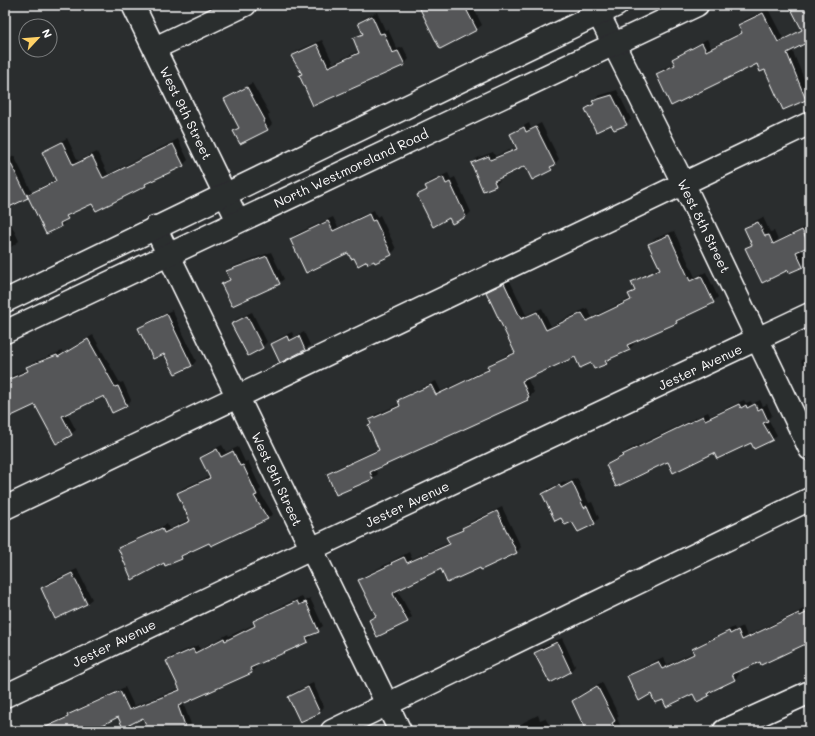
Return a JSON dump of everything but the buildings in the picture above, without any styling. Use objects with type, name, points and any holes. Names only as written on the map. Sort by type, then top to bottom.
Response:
[{"type":"street","name":"West 9th Street","points":[[133,5],[238,221]]},
{"type":"street","points":[[155,48],[245,5]]},
{"type":"street","name":"North Westmoreland Road","points":[[5,332],[168,253],[613,46],[697,5]]},
{"type":"street","points":[[5,301],[603,8]]},
{"type":"street","name":"West 8th Street","points":[[603,8],[613,46],[684,185],[810,449]]},
{"type":"street","points":[[5,508],[684,185],[810,123]]},
{"type":"street","name":"West 9th Street","points":[[155,227],[400,731]]},
{"type":"street","name":"Jester Avenue","points":[[5,696],[311,549],[758,340],[810,314]]},
{"type":"street","points":[[332,731],[810,499]]},
{"type":"street","points":[[724,731],[810,692]]}]
